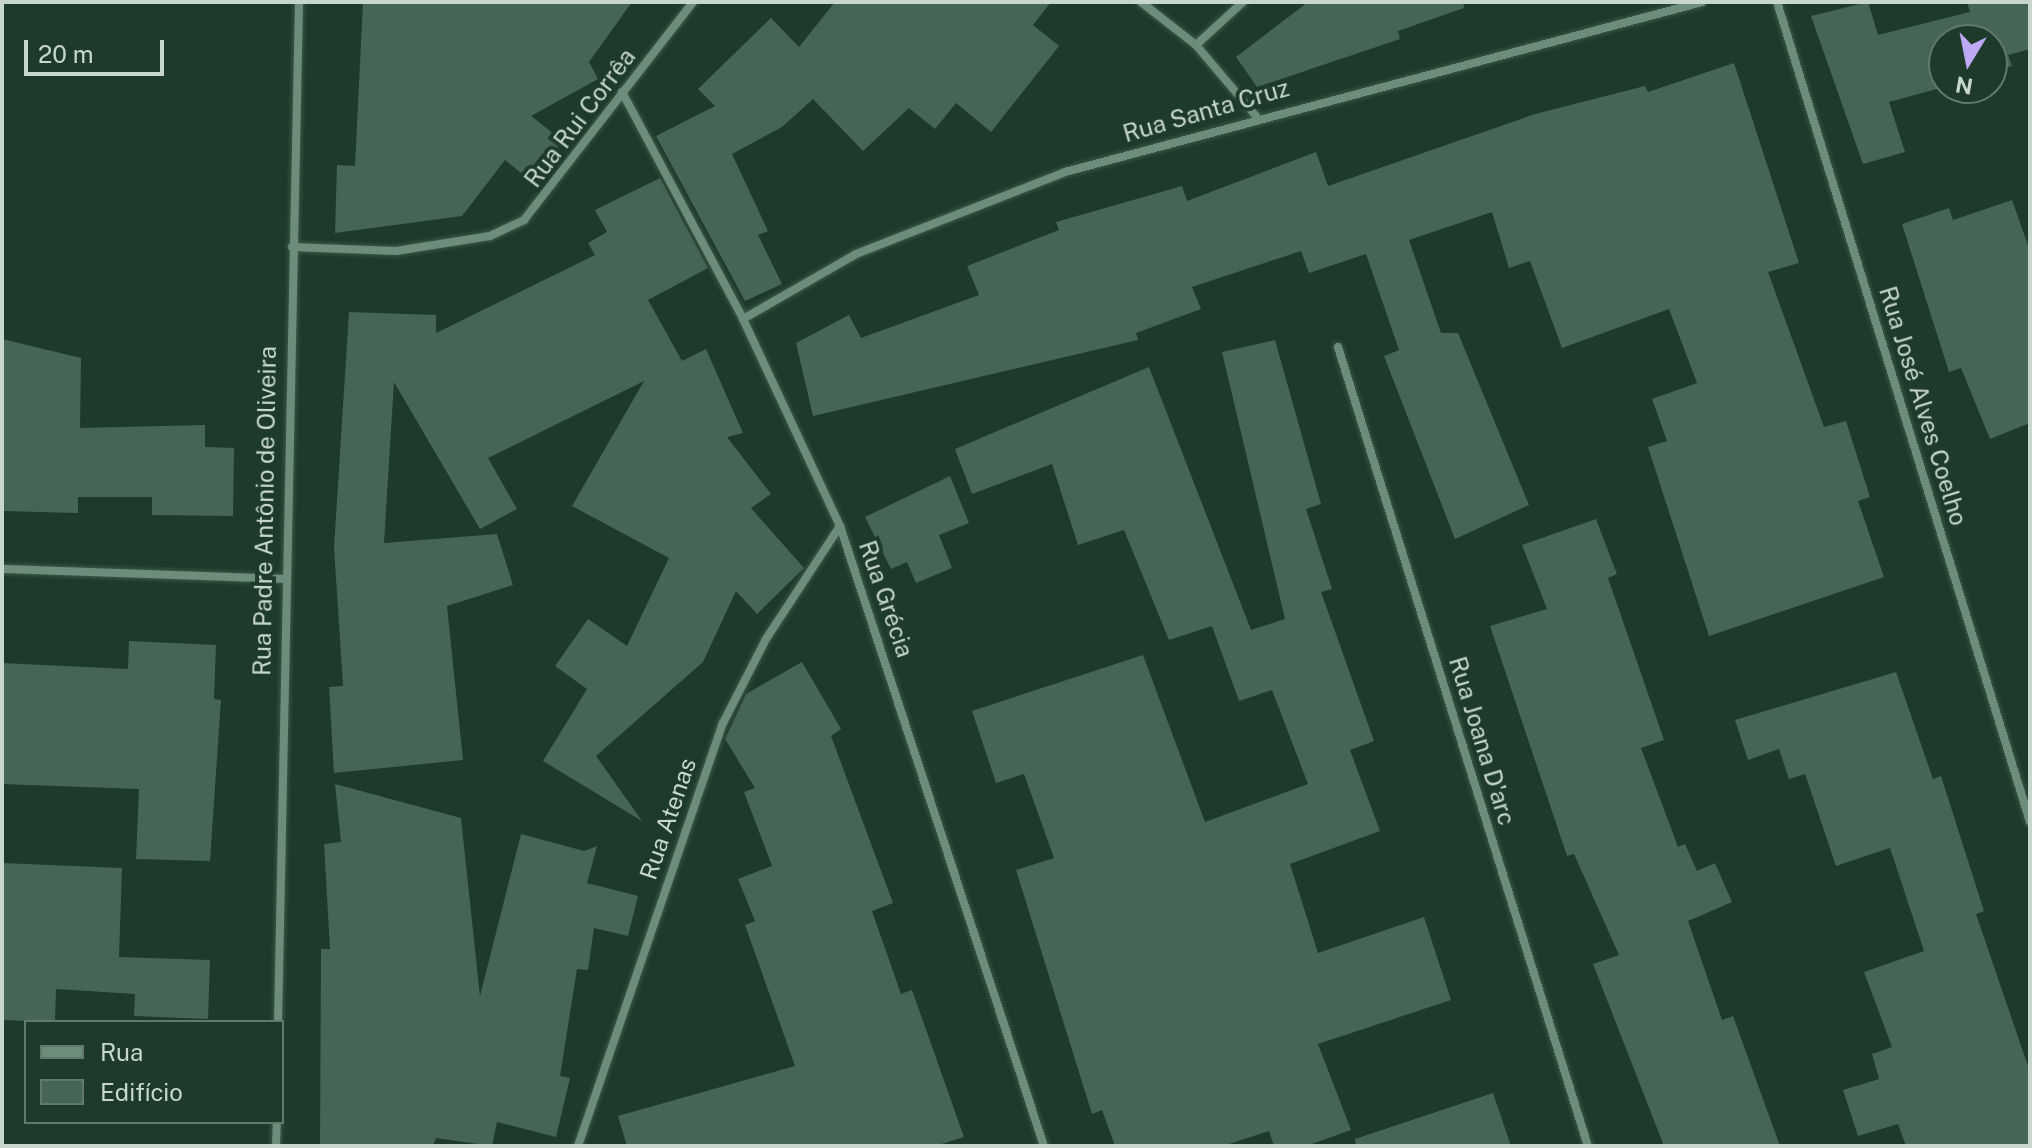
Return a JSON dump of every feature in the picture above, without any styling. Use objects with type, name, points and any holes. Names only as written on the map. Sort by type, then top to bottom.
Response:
[{"type":"street","name":"Rua Padre Antônio de Oliveira","points":[[278,1020],[283,579],[299,2]]},
{"type":"street","name":"Rua Rui Corrêa","points":[[292,247],[396,251],[490,236],[524,220],[693,2]]},
{"type":"street","points":[[1141,2],[1196,45],[1256,116]]},
{"type":"street","points":[[1196,45],[1243,2]]},
{"type":"street","name":"Rua Santa Cruz","points":[[743,319],[943,215],[1256,116],[1702,2]]},
{"type":"street","name":"Rua José Alves Coelho","points":[[1777,2],[2030,822]]},
{"type":"street","name":"Rua Grécia","points":[[622,92],[743,319],[840,526],[1044,1146]]},
{"type":"street","name":"Rua Joana D'arc","points":[[1338,347],[1588,1146]]},
{"type":"street","name":"Rua Atenas","points":[[578,1146],[723,723],[766,639],[840,526]]},
{"type":"street","points":[[2,569],[283,579]]},
{"type":"street","points":[[276,1146],[277,1124]]},
{"type":"building","points":[[363,2],[632,2],[589,62],[598,79],[531,116],[563,141],[531,181],[505,160],[462,216],[335,233],[337,165],[355,166]]},
{"type":"building","points":[[835,2],[1051,2],[1033,25],[1059,46],[991,132],[956,103],[935,129],[909,108],[863,151],[813,99],[782,127],[732,154],[768,231],[758,235],[782,284],[745,301],[656,136],[715,106],[698,89],[771,18],[799,47]]},
{"type":"building","points":[[1308,2],[1463,2],[1464,8],[1398,31],[1400,39],[1257,87],[1236,57]]},
{"type":"building","points":[[1868,2],[1878,35],[1970,12],[1967,2],[2030,2],[2030,49],[2008,55],[2008,24],[1928,24],[1928,91],[1889,102],[1905,152],[1863,164],[1811,16]]},
{"type":"building","points":[[1734,63],[1799,263],[1768,272],[1824,427],[1846,421],[1870,497],[1858,501],[1884,577],[1709,636],[1648,447],[1667,441],[1652,399],[1697,383],[1669,309],[1562,348],[1530,261],[1509,268],[1492,212],[1409,240],[1441,333],[1458,333],[1529,505],[1455,539],[1384,356],[1399,350],[1366,254],[1309,273],[1301,251],[1192,287],[1201,309],[1136,333],[1138,340],[813,416],[796,343],[849,315],[861,338],[979,295],[967,266],[1059,230],[1056,222],[1182,186],[1187,201],[1316,152],[1328,186],[1535,114],[1645,86],[1648,92]]},
{"type":"building","points":[[660,178],[708,268],[648,300],[682,361],[706,349],[743,433],[727,437],[771,494],[751,508],[804,568],[757,614],[736,591],[703,662],[596,756],[642,821],[543,761],[587,689],[555,666],[588,619],[627,646],[669,558],[572,506],[644,381],[488,458],[517,509],[480,529],[394,382],[384,543],[497,534],[513,585],[447,606],[463,760],[334,773],[329,687],[343,686],[334,547],[349,312],[436,315],[436,333],[595,255],[588,243],[607,232],[595,210]]},
{"type":"building","points":[[2012,200],[2030,251],[2030,423],[1990,439],[1961,368],[1949,372],[1902,224],[1949,208],[1953,220]]},
{"type":"building","points":[[2,339],[81,358],[80,428],[205,425],[205,447],[234,448],[233,516],[152,515],[152,497],[78,497],[78,513],[2,511]]},
{"type":"building","points":[[1275,340],[1321,504],[1306,509],[1332,589],[1321,592],[1374,741],[1350,750],[1380,831],[1290,864],[1318,953],[1424,917],[1451,1000],[1318,1044],[1351,1130],[1306,1146],[1274,1146],[1269,1131],[1223,1146],[1115,1146],[1102,1110],[1092,1114],[1016,870],[1054,858],[1024,774],[996,783],[972,711],[1143,655],[1205,822],[1308,784],[1272,690],[1239,701],[1212,626],[1169,640],[1124,530],[1078,545],[1052,464],[972,494],[955,449],[1149,367],[1251,630],[1285,619],[1222,352]]},
{"type":"building","points":[[950,476],[969,523],[939,535],[952,568],[916,583],[907,562],[891,569],[865,517]]},
{"type":"building","points":[[1596,519],[1617,574],[1608,578],[1664,740],[1641,748],[1678,847],[1685,844],[1697,871],[1715,863],[1732,902],[1688,921],[1722,1020],[1733,1016],[1780,1146],[1664,1146],[1593,964],[1619,955],[1574,854],[1567,856],[1490,626],[1547,609],[1522,545]]},
{"type":"building","points":[[129,641],[216,645],[214,699],[221,700],[210,861],[136,859],[139,789],[2,784],[2,663],[128,669]]},
{"type":"building","points":[[802,662],[841,729],[831,736],[893,903],[872,911],[901,994],[912,990],[964,1137],[935,1146],[627,1146],[618,1116],[795,1066],[745,925],[755,921],[738,879],[772,866],[744,792],[755,788],[725,739],[746,694]]},
{"type":"building","points":[[1896,672],[1933,779],[1941,776],[1984,911],[1976,914],[2030,1072],[2030,1146],[1906,1146],[1898,1124],[1858,1136],[1843,1090],[1879,1079],[1872,1054],[1892,1047],[1864,972],[1924,951],[1890,848],[1836,866],[1805,774],[1789,779],[1779,749],[1748,760],[1735,720]]},
{"type":"building","points":[[335,784],[461,818],[480,996],[521,834],[584,851],[597,846],[587,883],[638,896],[628,936],[594,928],[588,970],[577,969],[560,1076],[570,1078],[556,1137],[497,1122],[492,1146],[436,1138],[433,1146],[320,1146],[321,949],[330,949],[324,844],[341,842]]},
{"type":"building","points":[[2,863],[122,868],[119,957],[210,960],[208,1019],[134,1016],[135,994],[56,989],[55,1020],[2,1020]]},
{"type":"building","points":[[1493,1093],[1511,1146],[1356,1146],[1355,1139]]}]
